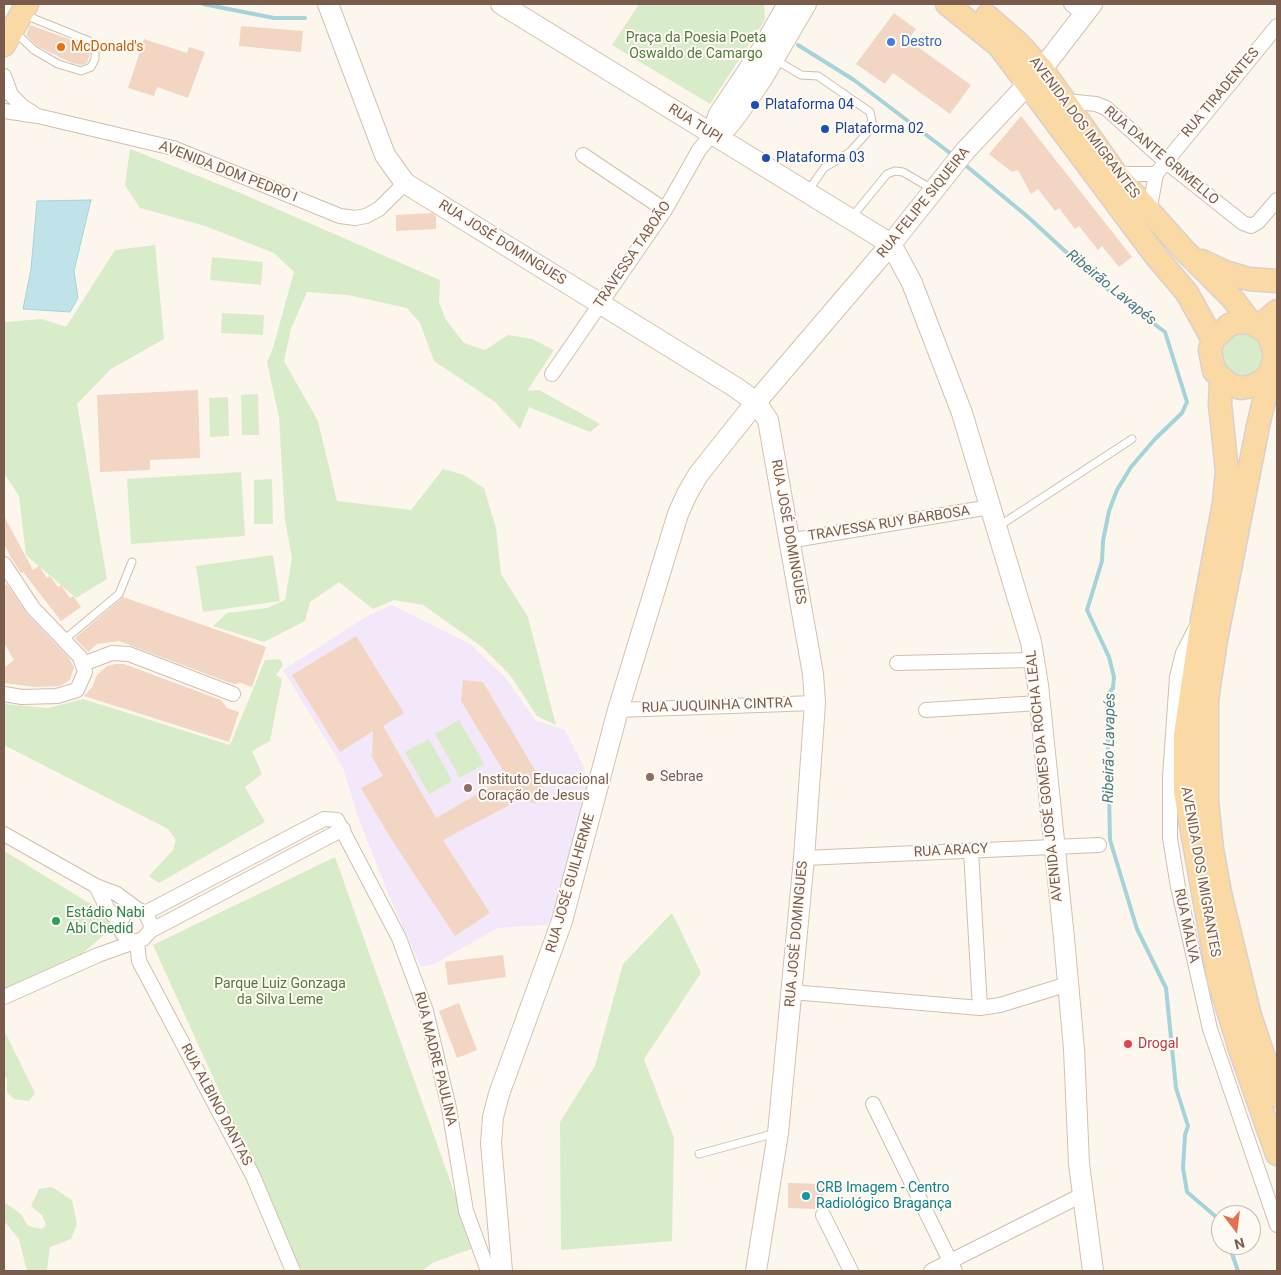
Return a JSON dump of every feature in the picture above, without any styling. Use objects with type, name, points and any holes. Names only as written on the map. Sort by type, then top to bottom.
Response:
[{"type":"main road","name":"AVENIDA DOS IMIGRANTES","points":[[947,4],[1034,77],[1066,101],[1116,174],[1255,325],[1268,333],[1273,343],[1275,354],[1274,366],[1231,558],[1216,640],[1208,700],[1207,756],[1209,821],[1220,893],[1250,1016],[1277,1096]]},
{"type":"main road","name":"AVENIDA DOS IMIGRANTES","points":[[973,4],[1018,43],[1034,77],[1157,256]]},
{"type":"main road","points":[[1185,251],[1225,272],[1250,279],[1277,281]]},
{"type":"main road","points":[[1157,256],[1187,293],[1213,340]]},
{"type":"main road","points":[[1157,256],[1193,330],[1220,404]]},
{"type":"main road","points":[[1274,366],[1262,381],[1252,386],[1241,388],[1230,385],[1221,379],[1210,361],[1210,350],[1213,340],[1229,325],[1240,322],[1255,325],[1277,311]]},
{"type":"main road","points":[[1220,404],[1221,379]]},
{"type":"main road","name":"AVENIDA DOS IMIGRANTES","points":[[1220,404],[1225,445],[1226,479],[1224,503],[1202,620],[1185,735],[1185,792],[1219,981],[1240,1052],[1277,1154]]},
{"type":"street","name":"RUA JOSÉ DOMINGUES","points":[[328,4],[385,155],[405,183],[735,387],[756,402],[768,420],[813,674],[816,703],[804,858],[778,1132],[756,1271]]},
{"type":"street","name":"RUA TUPI","points":[[501,4],[891,244]]},
{"type":"street","points":[[768,55],[788,4]]},
{"type":"street","points":[[712,134],[719,114],[768,55],[806,4]]},
{"type":"street","name":"RUA FELIPE SIQUEIRA","points":[[756,402],[891,244],[949,170],[1034,77],[1082,7]]},
{"type":"street","name":"RUA TIRADENTES","points":[[1156,174],[1277,26]]},
{"type":"street","points":[[4,76],[11,95],[22,106],[38,116]]},
{"type":"street","name":"RUA DANTE GRIMELLO","points":[[1066,101],[1096,104],[1106,108],[1165,161],[1243,223],[1251,226],[1258,222],[1277,200]]},
{"type":"street","name":"AVENIDA DOM PEDRO I","points":[[4,111],[38,116],[173,148],[340,216],[355,218],[366,216],[379,209],[405,183]]},
{"type":"street","name":"TRAVESSA TABOÃO","points":[[552,374],[665,210],[699,150],[712,134]]},
{"type":"street","points":[[583,155],[665,210]]},
{"type":"street","points":[[1116,174],[1156,174],[1149,212]]},
{"type":"street","name":"AVENIDA JOSÉ GOMES DA ROCHA LEAL","points":[[891,244],[912,283],[962,412],[1031,642],[1068,984],[1082,1195],[1093,1271]]},
{"type":"street","name":"RUA JOSÉ GUILHERME","points":[[502,1271],[491,1143],[493,1117],[499,1094],[562,921],[618,710],[678,514],[698,475],[756,402]]},
{"type":"street","name":"TRAVESSA RUY BARBOSA","points":[[788,541],[990,508]]},
{"type":"street","points":[[4,564],[33,608],[65,640],[83,664],[84,676],[77,690],[39,698],[4,694]]},
{"type":"street","name":"RUA MALVA","points":[[1202,620],[1189,638],[1177,677],[1170,777],[1170,838],[1178,887],[1210,1029],[1277,1225]]},
{"type":"street","points":[[83,664],[112,653],[129,654],[233,694]]},
{"type":"street","points":[[897,663],[1033,660]]},
{"type":"street","name":"RUA JUQUINHA CINTRA","points":[[618,710],[816,703]]},
{"type":"street","points":[[926,710],[1039,704]]},
{"type":"street","points":[[4,997],[98,955],[143,939],[150,931],[343,829],[337,820],[324,819],[141,911],[126,912],[108,946],[98,955]]},
{"type":"street","name":"RUA MADRE PAULINA","points":[[343,829],[399,938],[426,1011],[450,1108],[466,1211],[488,1271]]},
{"type":"street","points":[[4,834],[96,886],[117,894],[141,911],[152,924],[150,931]]},
{"type":"street","name":"RUA ARACY","points":[[804,858],[1099,845]]},
{"type":"street","points":[[971,851],[980,1008]]},
{"type":"street","points":[[96,886],[108,910],[120,925],[125,937],[136,941]]},
{"type":"street","name":"RUA ALBINO DANTAS","points":[[136,941],[139,961],[253,1176],[293,1271]]},
{"type":"street","points":[[792,992],[980,1008],[1000,1005],[1068,984]]},
{"type":"street","points":[[873,1104],[953,1266]]},
{"type":"street","points":[[931,1271],[953,1266],[1082,1195]]},
{"type":"street","points":[[823,1215],[851,1271]]},
{"type":"lane","points":[[13,19],[89,41],[95,51],[95,59],[91,67],[81,71],[74,70],[34,50],[13,19]]},
{"type":"lane","points":[[768,55],[801,75],[818,76],[870,112],[873,126],[850,152],[824,168],[806,192]]},
{"type":"lane","points":[[850,219],[887,174],[895,170],[904,172],[934,190]]},
{"type":"lane","points":[[996,528],[1132,439]]},
{"type":"lane","points":[[65,640],[119,594],[132,562]]},
{"type":"lane","points":[[699,1154],[778,1132]]},
{"type":"shaded area","name":"Instituto Educacional Coração de Jesus","points":[[392,605],[470,644],[505,677],[535,720],[565,730],[584,767],[588,809],[556,915],[546,925],[498,928],[434,964],[421,967],[389,896],[358,817],[343,768],[283,670],[369,615]]},
{"type":"green space","name":"Praça da Poesia Poeta Oswaldo de Camargo","points":[[639,4],[764,4],[765,20],[710,104],[612,45]]},
{"type":"green space","points":[[130,149],[231,189],[440,280],[439,302],[446,320],[464,343],[485,350],[508,335],[532,339],[554,350],[527,391],[539,390],[600,424],[590,432],[529,407],[520,429],[495,402],[434,361],[420,323],[407,308],[348,295],[307,292],[291,329],[284,361],[318,421],[337,501],[411,510],[443,469],[464,475],[484,488],[496,528],[501,574],[528,617],[556,725],[537,716],[510,675],[481,646],[423,605],[394,600],[373,609],[339,582],[310,602],[305,621],[264,642],[213,626],[227,613],[267,608],[285,600],[292,558],[285,520],[279,417],[267,362],[273,348],[294,272],[274,253],[205,226],[140,208],[125,185]]},
{"type":"green space","points":[[155,245],[164,339],[111,369],[77,404],[107,579],[76,598],[26,555],[19,496],[4,473],[4,322],[42,319],[66,327],[115,250]]},
{"type":"green space","points":[[212,257],[263,262],[261,285],[210,280]]},
{"type":"green space","points":[[222,313],[264,315],[263,335],[221,333]]},
{"type":"green space","points":[[1234,331],[1257,334],[1268,362],[1252,380],[1228,377],[1217,348]]},
{"type":"green space","points":[[258,394],[259,435],[242,435],[241,395]]},
{"type":"green space","points":[[228,397],[229,436],[210,437],[209,398]]},
{"type":"green space","points":[[241,472],[245,536],[131,544],[127,479]]},
{"type":"green space","points":[[272,479],[273,524],[254,524],[254,480]]},
{"type":"green space","points":[[273,555],[280,601],[203,612],[196,566]]},
{"type":"green space","points":[[280,659],[283,665],[276,675],[282,679],[270,741],[252,751],[262,774],[245,787],[265,822],[159,883],[149,876],[173,850],[176,840],[168,829],[4,745],[4,704],[48,708],[83,699],[230,745],[265,660]]},
{"type":"green space","points":[[459,720],[484,764],[460,778],[435,734]]},
{"type":"green space","points":[[429,739],[452,781],[429,794],[405,752]]},
{"type":"green space","name":"Estádio Nabi Abi Chedid","points":[[4,851],[94,906],[106,917],[110,925],[105,934],[83,953],[4,989]]},
{"type":"green space","name":"Parque Luiz Gonzaga da Silva Leme","points":[[335,857],[474,1248],[432,1263],[422,1271],[301,1271],[153,945]]},
{"type":"green space","points":[[672,913],[701,973],[644,1059],[674,1138],[672,1241],[561,1250],[560,1122],[595,1066],[623,964]]},
{"type":"green space","points":[[4,1030],[35,1093],[29,1101],[14,1099],[7,1092],[7,1079],[4,1076]]},
{"type":"green space","points":[[52,1187],[72,1200],[77,1224],[71,1239],[50,1247],[47,1270],[27,1271],[19,1239],[4,1221],[4,1202],[21,1214],[28,1226],[42,1229],[46,1225],[42,1215],[31,1206],[39,1189]]},
{"type":"water","points":[[91,200],[74,271],[78,298],[70,312],[23,309],[31,269],[37,201]]},
{"type":"building","points":[[894,13],[916,29],[908,40],[971,85],[950,114],[893,73],[885,84],[856,64]]},
{"type":"building","name":"McDonald's","points":[[30,25],[85,45],[83,50],[90,52],[87,63],[81,65],[72,63],[37,46],[26,35]]},
{"type":"building","points":[[241,26],[303,31],[301,52],[239,46]]},
{"type":"building","points":[[144,39],[187,53],[189,47],[205,52],[188,98],[157,87],[154,96],[128,88]]},
{"type":"building","points":[[1021,116],[1132,257],[1119,267],[1102,246],[1098,250],[1079,226],[1075,229],[1059,208],[1055,211],[1038,189],[1031,194],[1018,170],[1012,172],[989,154]]},
{"type":"building","points":[[432,213],[436,216],[436,229],[396,231],[396,215]]},
{"type":"building","points":[[198,390],[200,458],[150,460],[150,470],[100,472],[97,395]]},
{"type":"building","points":[[4,516],[33,570],[39,566],[47,578],[50,576],[58,587],[61,585],[70,598],[73,596],[81,607],[61,621],[23,572],[21,573],[10,556],[4,544]]},
{"type":"building","points":[[7,584],[27,614],[69,658],[74,667],[70,680],[60,686],[35,687],[4,683],[4,668],[14,660],[4,643],[4,586]]},
{"type":"building","points":[[123,597],[266,647],[252,687],[241,683],[233,684],[119,641],[97,644],[88,652],[75,638]]},
{"type":"building","points":[[356,636],[404,713],[383,726],[436,818],[507,777],[461,701],[463,680],[483,682],[543,784],[535,804],[523,798],[443,840],[490,913],[455,936],[388,834],[361,788],[383,776],[372,757],[373,731],[340,752],[292,675]]},
{"type":"building","points":[[124,664],[221,700],[227,708],[239,712],[229,742],[84,696],[92,687],[97,675],[107,666]]},
{"type":"building","points":[[503,955],[506,977],[448,985],[445,962]]},
{"type":"building","points":[[459,1003],[477,1050],[457,1058],[439,1011]]},
{"type":"building","name":"CRB Imagem - Centro Radiológico Bragança","points":[[788,1183],[824,1184],[823,1206],[816,1209],[788,1208]]},
{"type":"waterway","name":"Ribeirão Lavapés","points":[[203,4],[274,18],[305,18]]},
{"type":"waterway","name":"Ribeirão Lavapés","points":[[798,45],[854,80],[954,156]]},
{"type":"waterway","name":"Ribeirão Lavapés","points":[[964,164],[1028,217],[1103,286],[1165,332],[1187,402],[1182,413],[1155,439],[1131,467],[1117,490],[1109,511],[1103,541],[1102,561],[1087,610],[1109,657],[1114,677],[1113,688],[1107,696],[1110,840],[1137,929],[1166,988],[1176,1088],[1188,1126],[1185,1135],[1183,1168],[1187,1192],[1211,1212]]},
{"type":"waterway","name":"Ribeirão Lavapés","points":[[1232,1255],[1238,1271]]},
{"type":"place","name":"Destro","points":[[891,42]]},
{"type":"place","name":"McDonald's","points":[[61,47]]},
{"type":"place","name":"Plataforma 04","points":[[755,105]]},
{"type":"place","name":"Plataforma 02","points":[[825,129]]},
{"type":"place","name":"Plataforma 03","points":[[766,158]]},
{"type":"place","name":"Sebrae","points":[[650,777]]},
{"type":"place","name":"Instituto Educacional Coração de Jesus","points":[[468,788]]},
{"type":"place","name":"Estádio Nabi Abi Chedid","points":[[56,921]]},
{"type":"place","name":"Drogal","points":[[1128,1044]]},
{"type":"place","name":"CRB Imagem - Centro Radiológico Bragança","points":[[806,1196]]}]
